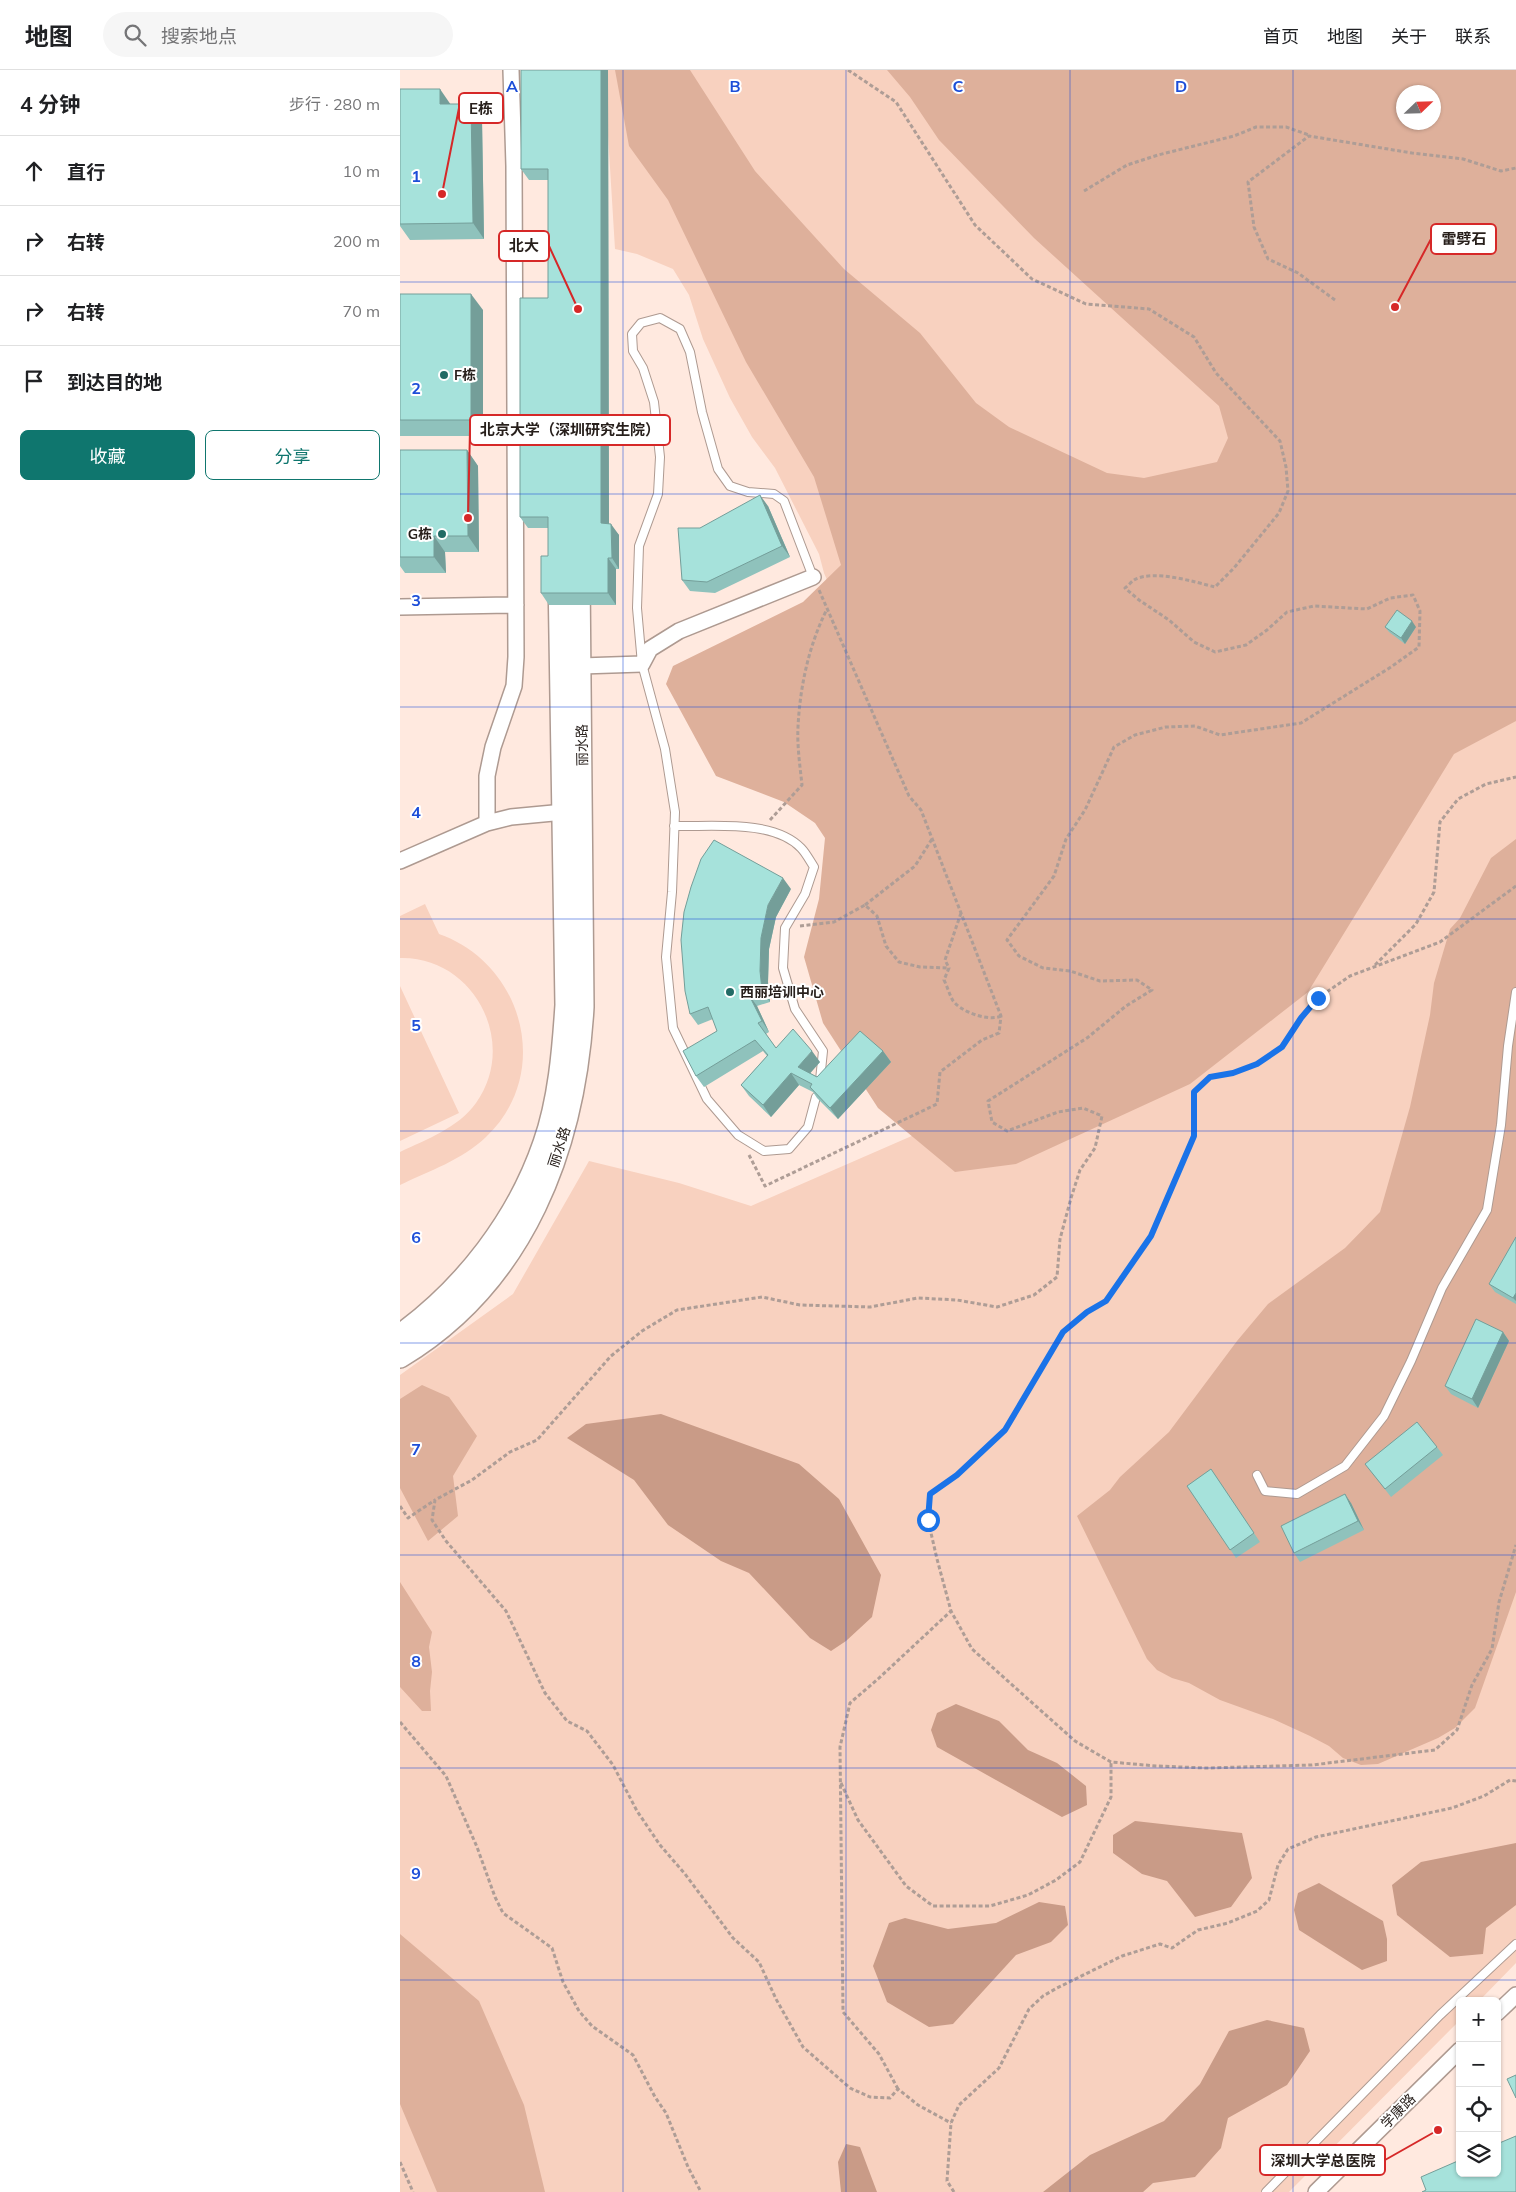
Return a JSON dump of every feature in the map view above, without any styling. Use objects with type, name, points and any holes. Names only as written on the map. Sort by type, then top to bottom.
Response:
[{"type":"main road","name":"丽水路","points":[[400,1336],[441,1301],[493,1240],[522,1194],[544,1142],[557,1088],[564,1034],[566,974],[564,812],[569,556],[581,666],[584,1007],[581,1046],[568,1120],[545,1190],[530,1221],[510,1252],[482,1287],[449,1322],[400,1358]]},
{"type":"street","points":[[487,823],[487,776],[493,747],[514,686],[516,605],[514,166],[511,70]]},
{"type":"street","points":[[581,666],[642,664],[650,649],[679,631],[813,576]]},
{"type":"street","points":[[400,608],[516,605]]},
{"type":"street","points":[[400,861],[487,823],[530,815],[564,812]]},
{"type":"street","points":[[1501,2009],[1516,1995]]},
{"type":"street","name":"学康路","points":[[1316,2192],[1456,2054]]},
{"type":"lane","points":[[813,576],[784,501],[774,494],[748,492],[730,486],[718,469],[702,412],[690,352],[680,329],[660,318],[641,323],[632,334],[633,351],[642,368],[654,402],[660,457],[658,494],[639,546],[637,608],[642,664],[665,749],[675,812],[672,892],[666,957],[673,1028],[707,1099],[738,1135],[764,1152],[789,1149],[808,1127],[816,1097]]},
{"type":"lane","points":[[674,826],[747,827],[778,833],[801,848],[814,867],[805,894],[785,928],[783,968],[795,1009],[823,1051],[819,1082]]},
{"type":"lane","points":[[1257,1475],[1265,1491],[1297,1494],[1345,1466],[1384,1416],[1411,1361],[1442,1288],[1487,1210],[1501,1126],[1508,1046],[1516,992]]},
{"type":"lane","points":[[1266,2192],[1440,2015],[1516,1944]]},
{"type":"path","points":[[400,1506],[408,1518],[435,1500],[472,1480],[510,1452],[537,1440],[611,1356],[642,1330],[677,1310],[762,1297],[800,1305],[870,1307],[918,1298],[957,1300],[997,1307],[1034,1295],[1057,1277],[1060,1239],[1071,1198],[1080,1170],[1095,1148],[1102,1116],[1083,1108],[1058,1112],[1007,1130],[992,1122],[988,1101],[1087,1038],[1126,1006],[1152,990],[1137,980],[1100,981],[1070,971],[1043,968],[1019,956],[1007,940],[1054,876],[1066,839],[1085,810],[1114,747],[1135,735],[1166,727],[1195,726],[1220,735],[1301,723],[1391,667],[1419,647],[1420,612],[1413,595],[1390,598],[1367,609],[1314,606],[1287,612],[1246,645],[1215,652],[1194,642],[1168,620],[1138,600],[1126,588],[1133,580],[1149,576],[1189,580],[1215,587],[1234,568],[1279,513],[1288,491],[1286,467],[1280,441],[1216,373],[1194,338],[1149,309],[1086,304],[1032,279],[975,225],[896,102],[848,70]]},
{"type":"path","points":[[1084,191],[1127,166],[1158,155],[1234,136],[1256,127],[1286,127],[1309,136],[1412,153],[1463,158],[1501,171],[1516,168]]},
{"type":"path","points":[[1309,136],[1248,182],[1254,227],[1268,259],[1298,273],[1335,300]]},
{"type":"path","points":[[738,1135],[765,1186],[937,1104],[940,1072],[982,1040],[999,1033],[1001,1016],[922,810],[909,796],[813,576]]},
{"type":"path","points":[[762,830],[776,811],[802,785],[798,728],[804,676],[816,632],[827,608]]},
{"type":"path","points":[[1373,967],[1416,924],[1434,892],[1440,822],[1458,799],[1486,784],[1516,777]]},
{"type":"path","points":[[785,928],[834,922],[865,905],[914,866],[932,839]]},
{"type":"path","points":[[1516,886],[1440,942],[1350,976],[1318,998],[1301,1018],[1282,1047],[1257,1064],[1233,1073],[1210,1077],[1194,1092],[1194,1136],[1151,1236],[1106,1301],[1087,1312],[1063,1332],[1005,1430],[957,1475],[930,1494],[928,1520],[951,1611],[972,1649],[1075,1740],[1111,1762],[1207,1768],[1312,1765],[1435,1750],[1457,1730],[1472,1685],[1492,1649],[1499,1602],[1516,1545]]},
{"type":"path","points":[[865,905],[877,916],[886,946],[899,962],[920,967],[949,968]]},
{"type":"path","points":[[961,912],[945,960],[949,968],[944,980],[952,1001],[978,1016],[994,1019],[1001,1016]]},
{"type":"path","points":[[435,1500],[432,1520],[446,1541],[506,1611],[545,1692],[567,1721],[587,1731],[613,1765],[638,1812],[660,1844],[686,1874],[733,1938],[759,1962],[776,1999],[803,2047],[850,2088],[870,2097],[890,2098],[898,2089]]},
{"type":"path","points":[[951,1611],[878,1680],[850,1703],[840,1747],[843,2012],[879,2054],[898,2089],[918,2105],[951,2123]]},
{"type":"path","points":[[400,1722],[446,1776],[478,1847],[495,1897],[503,1913],[552,1948],[563,1982],[579,2011],[592,2026],[632,2055],[666,2113],[688,2167],[702,2192]]},
{"type":"path","points":[[840,1782],[858,1820],[906,1886],[933,1906],[990,1906],[1028,1895],[1056,1880],[1080,1862],[1111,1797],[1111,1762]]},
{"type":"path","points":[[954,2192],[947,2181],[951,2123],[959,2105],[999,2068],[1029,2009],[1043,1996],[1122,1956],[1160,1944],[1172,1948],[1198,1930],[1228,1923],[1257,1910],[1269,1900],[1278,1865],[1288,1849],[1316,1837],[1452,1808],[1484,1796],[1510,1780],[1516,1781]]},
{"type":"path","points":[[400,2162],[414,2192]]},
{"type":"shaded area","points":[[604,70],[1516,70],[1516,1963],[1483,1997],[1456,1997],[1456,2024],[1289,2192],[400,2192],[400,1375],[513,1294],[589,1161],[679,1183],[751,1206],[914,1135],[843,617],[824,573],[819,554],[775,468],[752,437],[730,398],[703,339],[689,295],[673,269],[637,254],[615,249]]},
{"type":"shaded area","points":[[615,70],[690,70],[755,171],[844,269],[920,333],[976,403],[1009,427],[1107,473],[1144,478],[1217,462],[1228,438],[1219,406],[1034,238],[939,140],[910,97],[887,70],[1516,70],[1516,721],[1454,754],[1308,992],[1190,1084],[1016,1164],[955,1172],[878,1108],[823,1023],[804,957],[819,899],[825,838],[815,823],[784,802],[716,776],[666,684],[673,666],[803,602],[841,565],[814,477],[746,362],[668,200],[629,146]]},
{"type":"shaded area","points":[[1516,839],[1516,1592],[1475,1708],[1455,1728],[1438,1738],[1378,1764],[1361,1765],[1343,1758],[1329,1746],[1310,1736],[1273,1719],[1220,1700],[1189,1683],[1172,1678],[1157,1670],[1147,1659],[1077,1516],[1110,1490],[1120,1477],[1169,1432],[1237,1341],[1268,1304],[1345,1248],[1380,1212],[1410,1107],[1430,1015],[1434,983],[1450,929],[1460,918],[1491,858]]},
{"type":"shaded area","points":[[425,904],[439,934],[468,949],[492,970],[509,995],[520,1023],[523,1053],[519,1083],[507,1111],[486,1137],[456,1159],[400,1185],[400,1152],[441,1132],[469,1112],[476,1103],[488,1079],[493,1055],[490,1030],[482,1007],[468,987],[449,971],[426,961],[400,958],[400,916]]},
{"type":"shaded area","points":[[400,986],[459,1113],[400,1141]]},
{"type":"shaded area","points":[[422,1385],[449,1397],[477,1436],[453,1476],[458,1516],[428,1541],[400,1488],[400,1399]]},
{"type":"shaded area","points":[[661,1414],[799,1464],[839,1499],[881,1575],[872,1617],[846,1641],[831,1651],[810,1638],[749,1573],[721,1561],[668,1525],[634,1480],[567,1438],[586,1424]]},
{"type":"shaded area","points":[[400,1582],[432,1632],[429,1647],[432,1672],[430,1691],[431,1711],[422,1711],[400,1687]]},
{"type":"shaded area","points":[[956,1704],[999,1721],[1028,1750],[1057,1763],[1086,1786],[1087,1805],[1062,1817],[937,1747],[931,1730],[937,1713]]},
{"type":"shaded area","points":[[1135,1821],[1242,1833],[1252,1878],[1231,1907],[1195,1917],[1167,1881],[1142,1874],[1113,1853],[1113,1835]]},
{"type":"shaded area","points":[[1516,1843],[1516,1905],[1486,1928],[1483,1954],[1450,1957],[1397,1915],[1392,1885],[1421,1862]]},
{"type":"shaded area","points":[[1319,1883],[1383,1921],[1387,1939],[1387,1961],[1362,1970],[1299,1930],[1294,1910],[1298,1893]]},
{"type":"shaded area","points":[[1039,1902],[1065,1906],[1068,1925],[1051,1942],[1016,1955],[953,2024],[929,2027],[887,2002],[873,1966],[889,1923],[905,1918],[948,1929],[996,1923]]},
{"type":"shaded area","points":[[400,1934],[479,2001],[524,2105],[545,2192],[437,2192],[400,2104]]},
{"type":"shaded area","points":[[1267,2020],[1304,2028],[1310,2051],[1287,2085],[1228,2118],[1221,2148],[1195,2177],[1153,2183],[1143,2192],[1043,2192],[1090,2155],[1164,2121],[1200,2084],[1229,2031]]},
{"type":"shaded area","points":[[846,2144],[860,2147],[877,2192],[841,2192],[838,2162]]},
{"type":"building","points":[[521,70],[601,70],[601,523],[611,524],[612,558],[608,558],[608,593],[541,593],[541,556],[548,556],[548,517],[520,517],[520,298],[548,298],[548,169],[521,169]]},
{"type":"building","points":[[400,89],[440,89],[440,104],[471,104],[473,223],[400,224]]},
{"type":"building","name":"F栋","points":[[400,294],[471,294],[471,420],[400,420]]},
{"type":"building","name":"G栋","points":[[400,450],[467,450],[468,536],[434,536],[434,557],[400,557]]},
{"type":"building","points":[[760,495],[782,546],[707,582],[682,580],[678,528],[700,528]]},
{"type":"building","points":[[1397,610],[1412,621],[1401,638],[1385,627]]},
{"type":"building","name":"西丽培训中心","points":[[714,840],[783,878],[768,905],[761,938],[760,971],[762,990],[749,995],[762,1021],[758,1023],[776,1048],[793,1029],[812,1051],[798,1067],[817,1077],[860,1031],[883,1051],[830,1108],[810,1087],[812,1084],[791,1073],[763,1105],[741,1085],[768,1055],[755,1040],[696,1076],[683,1051],[717,1031],[708,1007],[690,1014],[685,991],[681,940],[684,912],[691,887],[701,859]]},
{"type":"building","points":[[1516,1237],[1516,1293],[1513,1298],[1489,1284]]},
{"type":"building","points":[[1476,1319],[1503,1332],[1472,1399],[1445,1386]]},
{"type":"building","points":[[1417,1422],[1437,1447],[1385,1489],[1365,1464]]},
{"type":"building","points":[[1211,1469],[1254,1533],[1230,1550],[1187,1486]]},
{"type":"building","points":[[1345,1494],[1358,1521],[1294,1553],[1281,1526]]},
{"type":"building","points":[[1516,2075],[1516,2098],[1507,2079]]},
{"type":"building","points":[[1516,2136],[1516,2192],[1422,2192],[1426,2190],[1421,2177],[1456,2162],[1456,2177],[1501,2177],[1501,2142]]},
{"type":"place","name":"E栋","points":[[442,194]]},
{"type":"place","name":"雷劈石","points":[[1395,307]]},
{"type":"place","name":"北大","points":[[578,309]]},
{"type":"place","name":"F栋","points":[[444,375]]},
{"type":"place","name":"北京大学（深圳研究生院）","points":[[468,518]]},
{"type":"place","name":"G栋","points":[[442,534]]},
{"type":"place","name":"西丽培训中心","points":[[730,992]]},
{"type":"place","name":"深圳大学总医院","points":[[1438,2130]]},
{"type":"route","points":[[928,1520],[930,1494],[957,1475],[1005,1430],[1063,1332],[1087,1312],[1106,1301],[1151,1236],[1194,1136],[1194,1092],[1210,1077],[1233,1073],[1257,1064],[1282,1047],[1301,1018],[1318,998]]}]
